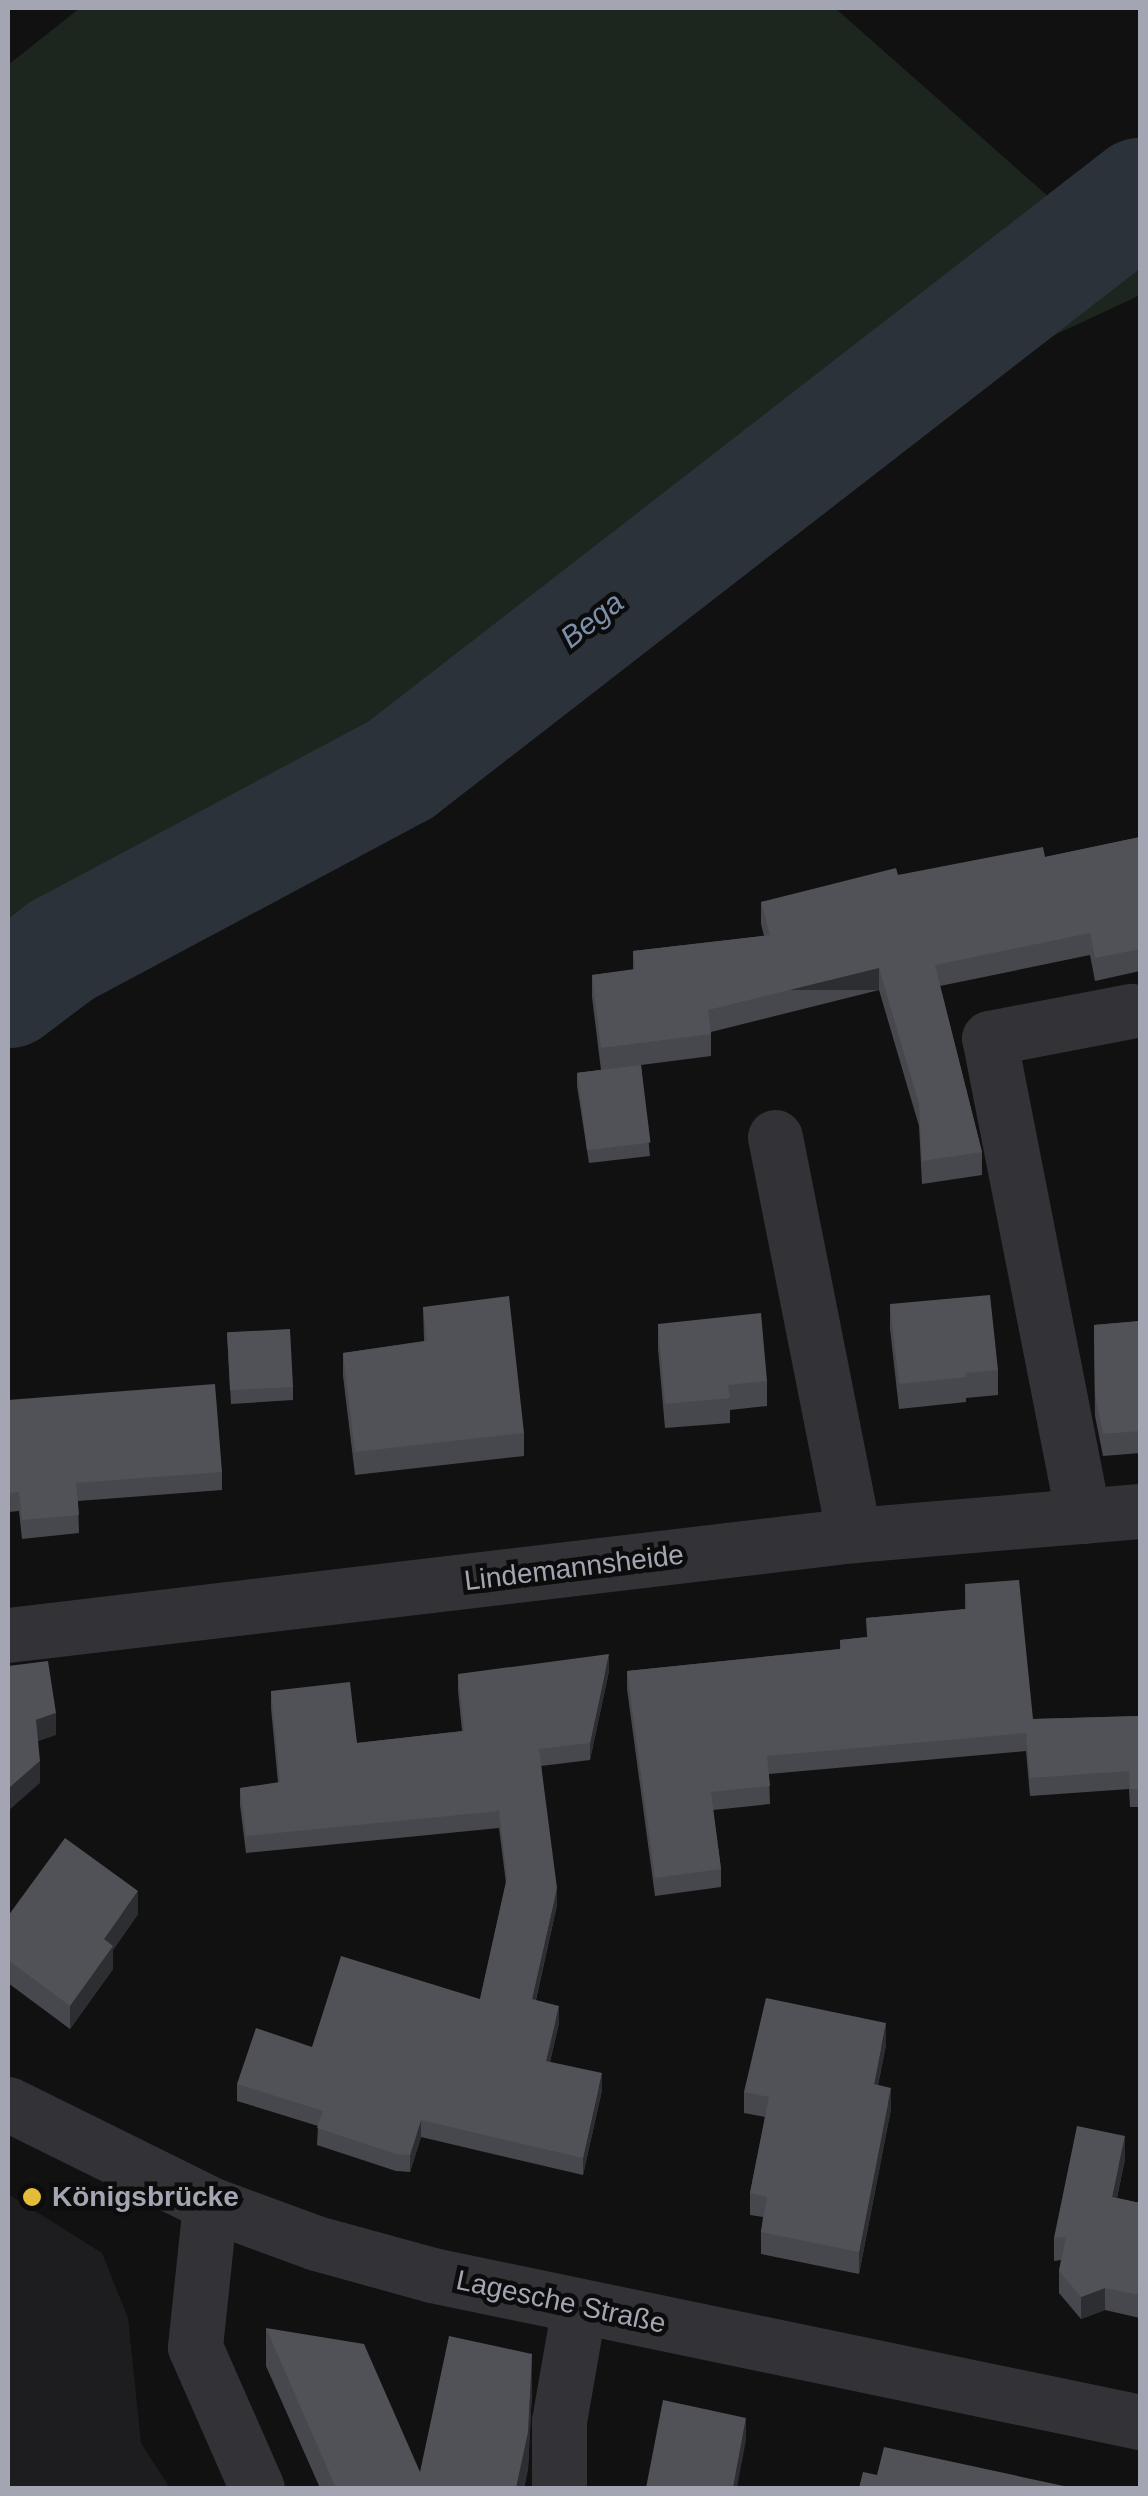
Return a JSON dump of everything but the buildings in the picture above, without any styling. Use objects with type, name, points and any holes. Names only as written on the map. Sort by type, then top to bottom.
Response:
[{"type":"street","points":[[1083,1516],[989,1038],[1132,1011]]},
{"type":"street","points":[[775,1136],[854,1535]]},
{"type":"street","name":"Lindemannsheide","points":[[8,1635],[854,1535],[1140,1511]]},
{"type":"street","name":"Lagesche Straße","points":[[8,2104],[210,2204],[382,2261],[579,2306],[1140,2422]]},
{"type":"street","points":[[210,2204],[195,2347],[257,2488]]},
{"type":"street","points":[[559,2488],[559,2422],[579,2306]]},
{"type":"shaded area","points":[[80,8],[835,8],[1058,205],[1140,137],[1140,295],[955,382],[1055,208],[863,356],[376,756],[38,930],[8,952],[8,65]]},
{"type":"shaded area","points":[[8,2194],[102,2253],[128,2318],[141,2443],[170,2488],[8,2488]]},
{"type":"waterway","name":"Bega","points":[[8,990],[61,950],[400,769],[1140,195]]},
{"type":"place","name":"Königsbrücke","points":[[32,2197]]}]
